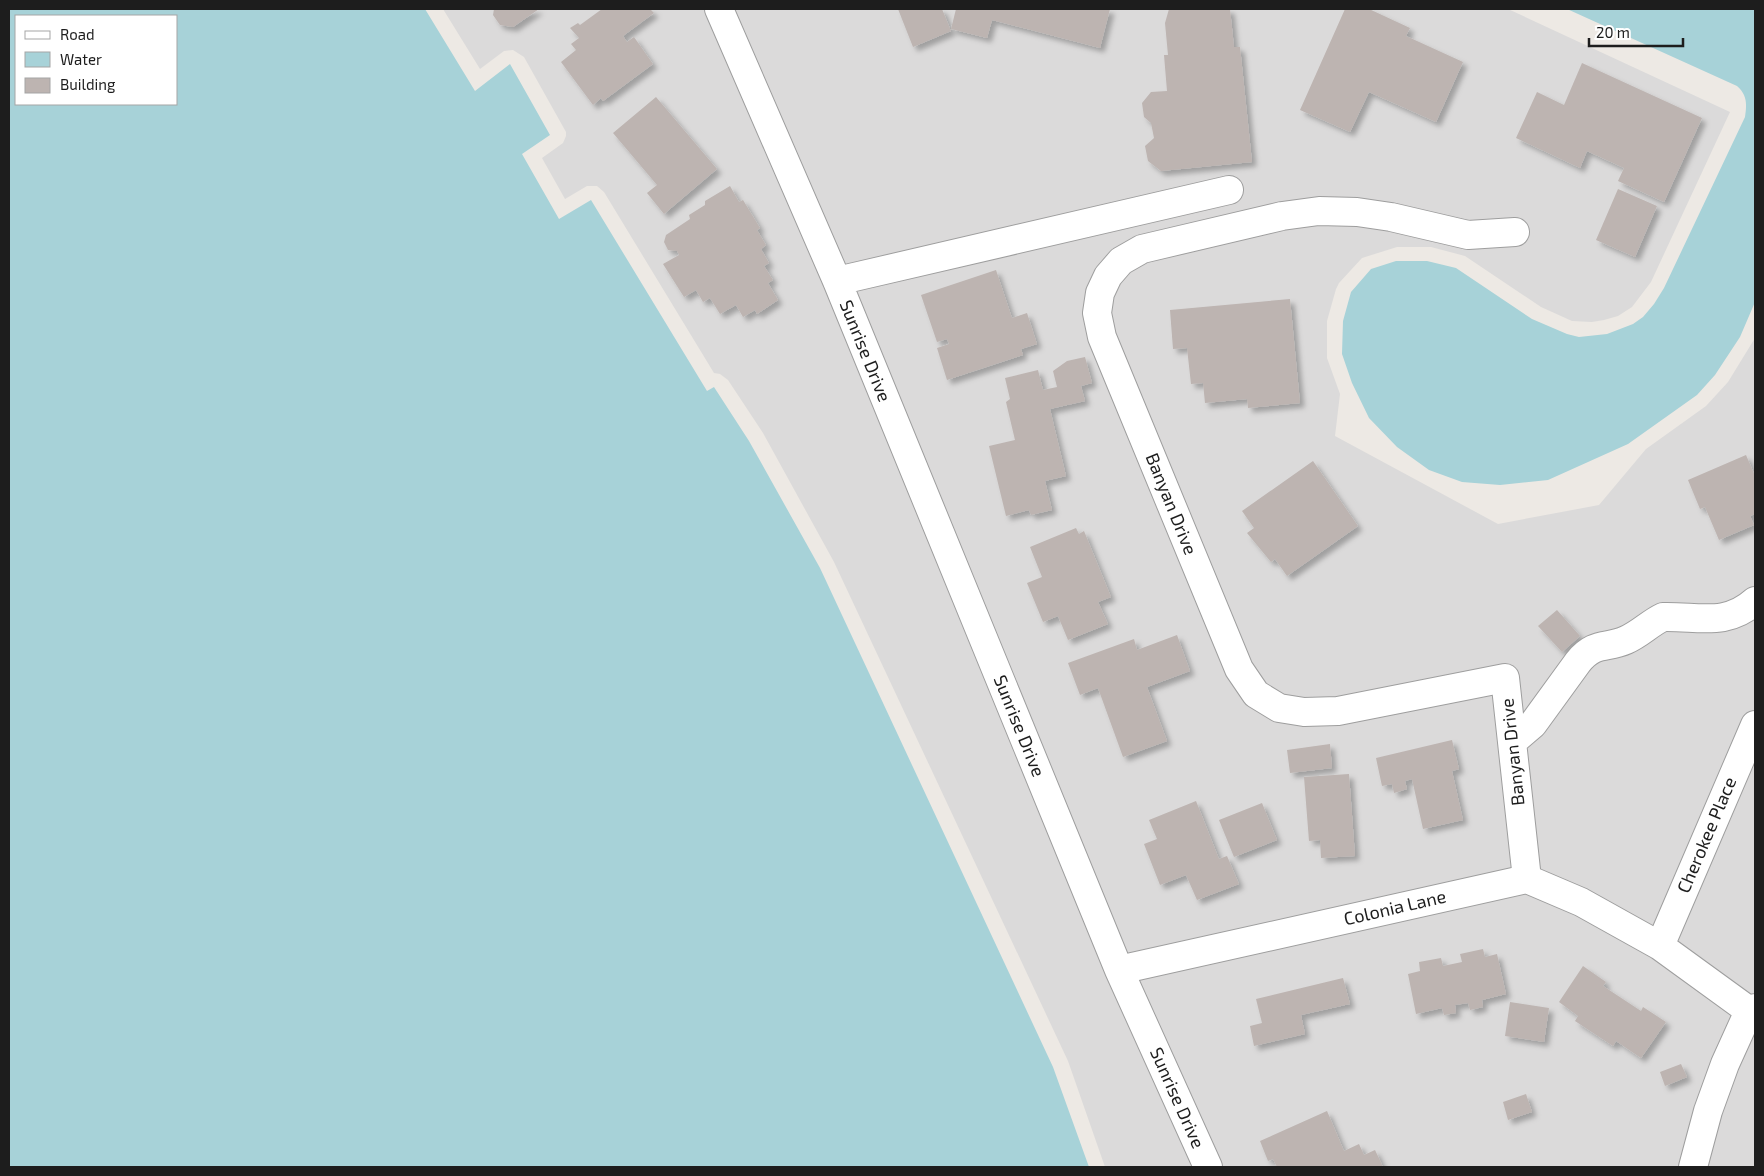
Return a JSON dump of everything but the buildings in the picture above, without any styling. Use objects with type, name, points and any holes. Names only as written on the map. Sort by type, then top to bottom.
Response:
[{"type":"street","name":"Sunrise Drive","points":[[719,9],[837,281],[1119,970],[1208,1167]]},
{"type":"street","name":"Sunrise Drive","points":[[837,281],[1229,190]]},
{"type":"street","name":"Banyan Drive","points":[[1516,232],[1468,235],[1390,217],[1357,212],[1319,211],[1282,216],[1142,249],[1121,261],[1108,276],[1100,293],[1097,313],[1102,336],[1239,669],[1256,694],[1279,708],[1304,712],[1338,711],[1505,678],[1527,879]]},
{"type":"street","points":[[1512,742],[1533,724],[1584,655],[1596,648],[1626,640],[1663,617],[1724,618],[1740,612],[1755,601]]},
{"type":"street","name":"Cherokee Place","points":[[1660,946],[1755,725]]},
{"type":"street","points":[[1527,879],[1581,902],[1660,946],[1753,1012],[1724,1064],[1708,1111],[1693,1167]]},
{"type":"street","name":"Colonia Lane","points":[[1119,970],[1527,879]]},
{"type":"shaded area","points":[[443,9],[1508,9],[1730,112],[1651,282],[1632,307],[1618,316],[1592,322],[1572,321],[1541,307],[1465,256],[1431,247],[1397,247],[1362,258],[1339,283],[1327,321],[1327,358],[1340,394],[1335,436],[1498,524],[1599,505],[1646,449],[1706,406],[1728,382],[1755,338],[1755,1167],[1105,1167],[1068,1061],[834,562],[763,433],[728,380],[720,374],[714,373],[604,192],[597,186],[587,186],[565,199],[542,158],[563,143],[566,132],[524,57],[513,50],[504,51],[480,69]]},
{"type":"water","points":[[9,9],[425,9],[475,91],[510,64],[550,135],[522,154],[559,219],[591,200],[707,391],[714,387],[749,441],[820,568],[1053,1067],[1089,1167],[9,1167]]},
{"type":"water","points":[[1567,9],[1755,9],[1755,302],[1740,337],[1715,375],[1697,395],[1628,444],[1548,480],[1500,485],[1462,482],[1429,470],[1397,447],[1369,418],[1352,383],[1342,354],[1343,321],[1351,292],[1371,269],[1396,261],[1427,261],[1456,268],[1532,319],[1567,334],[1579,337],[1607,334],[1633,324],[1643,317],[1664,288],[1745,117],[1745,100],[1743,93],[1737,86]]}]
